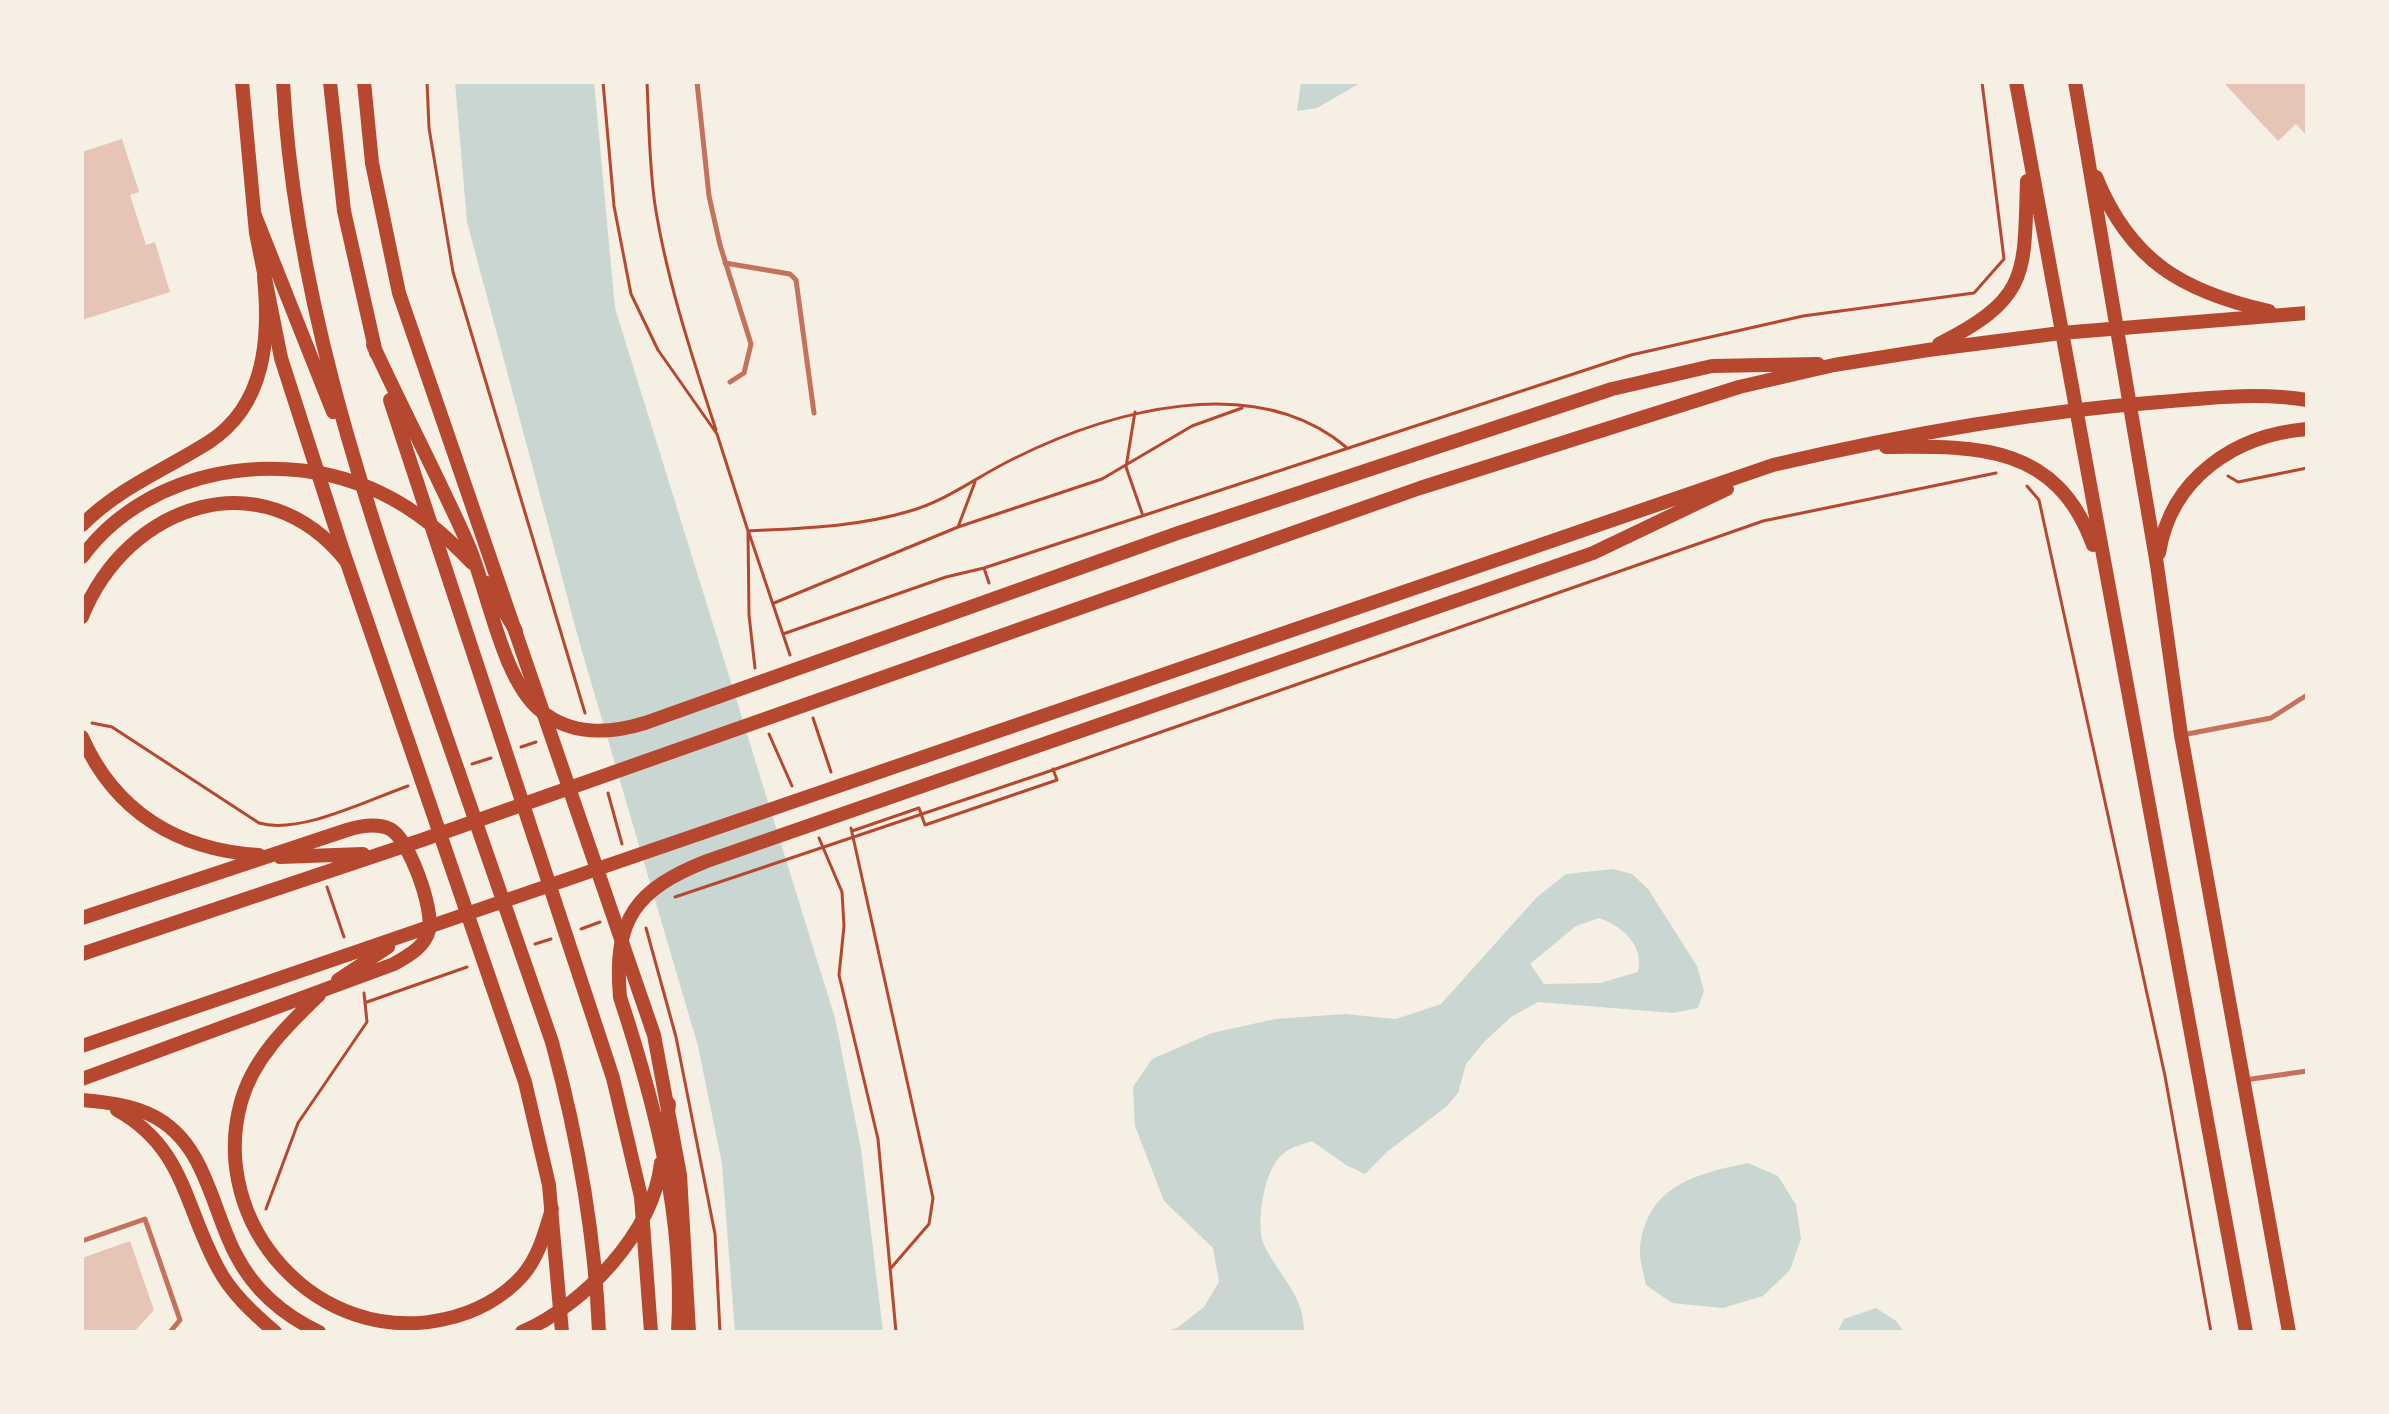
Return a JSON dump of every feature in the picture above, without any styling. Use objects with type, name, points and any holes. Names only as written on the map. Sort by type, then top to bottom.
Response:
[{"type":"main road","points":[[242,82],[254,213],[281,358],[346,561],[510,1033],[536,1125],[552,1209],[562,1332]]},
{"type":"main road","points":[[283,82],[288,149],[305,268],[351,457]]},
{"type":"main road","points":[[330,82],[344,211],[373,345],[613,1078],[641,1197],[651,1332]]},
{"type":"main road","points":[[364,82],[372,163],[399,293],[640,986],[669,1104],[685,1231],[689,1332]]},
{"type":"main road","points":[[2016,82],[2246,1332]]},
{"type":"main road","points":[[2075,82],[2157,565],[2181,735],[2289,1332]]},
{"type":"main road","points":[[1928,350],[1980,321],[2011,291],[2020,275],[2025,252],[2027,148]]},
{"type":"main road","points":[[2085,150],[2117,219],[2150,260],[2200,291],[2281,314]]},
{"type":"main road","points":[[254,213],[351,457],[556,1056],[589,1204],[599,1332]]},
{"type":"main road","points":[[82,525],[135,481],[213,440],[243,407],[254,387],[266,351],[264,277]]},
{"type":"main road","points":[[82,954],[422,840],[1420,488],[1711,396],[1834,365],[1928,350],[2061,333],[2307,313]]},
{"type":"main road","points":[[373,345],[469,548],[517,680],[538,709],[573,728],[611,731],[791,673],[1178,533],[1646,379],[1741,362],[1834,365]]},
{"type":"main road","points":[[82,1046],[1773,465],[1850,447],[2075,409],[2251,396],[2307,400]]},
{"type":"main road","points":[[2157,565],[2162,530],[2173,505],[2210,464],[2256,440],[2307,429]]},
{"type":"main road","points":[[1850,447],[1972,447],[2016,458],[2039,470],[2072,505],[2087,530],[2108,586]]},
{"type":"main road","points":[[678,1332],[676,1238],[667,1179],[655,1117],[620,997],[619,958],[632,912],[652,888],[707,861],[1593,553],[1773,465]]},
{"type":"main road","points":[[82,557],[135,506],[191,480],[254,470],[335,477],[379,492],[437,529],[472,563],[516,631]]},
{"type":"main road","points":[[82,617],[100,580],[141,537],[196,510],[248,502],[293,514],[330,541],[346,561]]},
{"type":"main road","points":[[82,737],[110,788],[131,808],[183,838],[211,847],[244,854],[327,857],[373,852],[422,840]]},
{"type":"main road","points":[[82,918],[347,830],[377,826],[390,829],[407,848],[430,917],[429,931],[423,943],[394,964],[82,1079]]},
{"type":"main road","points":[[442,921],[382,950],[329,988],[292,1021],[252,1075],[241,1100],[235,1156],[254,1229],[281,1269],[323,1302],[346,1312],[403,1324],[460,1316],[505,1292],[536,1255],[552,1209]]},
{"type":"main road","points":[[82,1100],[153,1115],[186,1143],[202,1171],[236,1255],[261,1292],[279,1309],[319,1332]]},
{"type":"main road","points":[[98,1101],[132,1119],[160,1142],[180,1174],[219,1271],[233,1292],[275,1332]]},
{"type":"main road","points":[[522,1332],[572,1304],[608,1268],[637,1227],[660,1172],[669,1104]]},
{"type":"lane","points":[[697,82],[709,196],[725,263],[751,344],[744,373],[730,382]]},
{"type":"lane","points":[[725,263],[790,274],[796,280],[814,413]]},
{"type":"lane","points":[[2181,735],[2271,718],[2307,695]]},
{"type":"lane","points":[[2244,1080],[2307,1071]]},
{"type":"lane","points":[[82,1241],[145,1219],[180,1320],[170,1332]]},
{"type":"path","points":[[427,82],[429,128],[453,272],[586,718]]},
{"type":"path","points":[[603,82],[614,206],[636,310],[658,350],[717,434]]},
{"type":"path","points":[[647,82],[652,177],[662,241],[685,333],[783,634],[791,673]]},
{"type":"path","points":[[783,634],[946,577],[984,568],[1631,355],[1803,316],[1974,293],[2004,259],[1982,82]]},
{"type":"path","points":[[748,531],[845,525],[877,519],[945,498],[1064,435],[1135,412],[1185,407],[1246,407],[1305,420],[1325,430],[1347,448]]},
{"type":"path","points":[[773,604],[865,563],[1126,467],[1192,426],[1246,407]]},
{"type":"path","points":[[1135,412],[1126,467],[1142,515]]},
{"type":"path","points":[[2218,469],[2238,482],[2307,468]]},
{"type":"path","points":[[675,897],[1047,772],[1763,521],[2002,472]]},
{"type":"path","points":[[958,527],[975,482]]},
{"type":"path","points":[[2024,483],[2039,500],[2057,580],[2165,1076],[2211,1332]]},
{"type":"path","points":[[748,531],[748,601],[756,674]]},
{"type":"path","points":[[984,568],[990,586],[984,588]]},
{"type":"path","points":[[811,713],[836,784]]},
{"type":"path","points":[[92,723],[112,727],[259,823],[290,825],[407,786]]},
{"type":"path","points":[[767,729],[793,788]]},
{"type":"path","points":[[852,831],[919,808],[925,825],[1057,780],[1053,769]]},
{"type":"path","points":[[604,779],[625,855]]},
{"type":"path","points":[[846,813],[933,1198],[929,1224],[891,1268]]},
{"type":"path","points":[[814,828],[842,892],[844,926],[839,975],[876,1125],[896,1332]]},
{"type":"path","points":[[325,880],[348,947]]},
{"type":"path","points":[[642,916],[676,1037],[712,1219],[720,1332]]},
{"type":"path","points":[[572,932],[601,922]]},
{"type":"path","points":[[528,947],[557,937]]},
{"type":"path","points":[[258,1218],[271,1201],[298,1123],[367,1022],[367,1002],[469,967]]},
{"type":"shaded area","points":[[455,82],[594,82],[615,308],[835,1018],[861,1149],[883,1332],[735,1332],[722,1164],[698,1046],[581,648],[467,222]]},
{"type":"shaded area","points":[[1301,82],[1362,82],[1317,108],[1297,111]]},
{"type":"shaded area","points":[[1613,869],[1632,874],[1648,889],[1697,966],[1704,991],[1698,1008],[1674,1013],[1538,1002],[1511,1017],[1484,1042],[1466,1064],[1458,1093],[1446,1107],[1388,1151],[1365,1174],[1346,1165],[1312,1141],[1287,1151],[1271,1170],[1263,1196],[1261,1236],[1296,1297],[1304,1332],[1163,1332],[1177,1328],[1204,1307],[1219,1282],[1213,1248],[1164,1201],[1135,1126],[1133,1087],[1152,1059],[1212,1033],[1275,1019],[1345,1014],[1396,1019],[1441,1004],[1537,897],[1566,874]],"holes":[[[1599,918],[1624,932],[1630,939],[1638,954],[1638,972],[1600,983],[1544,984],[1530,964],[1576,926]]]},
{"type":"shaded area","points":[[1748,1163],[1778,1176],[1796,1205],[1801,1239],[1790,1270],[1763,1296],[1723,1308],[1672,1303],[1646,1285],[1640,1257],[1645,1227],[1653,1210],[1664,1196],[1693,1178]]},
{"type":"shaded area","points":[[1876,1308],[1896,1321],[1904,1332],[1837,1332],[1844,1319]]},
{"type":"building","points":[[2223,82],[2307,82],[2307,136],[2296,124],[2278,141]]},
{"type":"building","points":[[122,139],[139,192],[130,195],[146,245],[155,242],[170,292],[82,320],[82,152]]},
{"type":"building","points":[[130,1241],[154,1310],[134,1332],[82,1332],[82,1258]]}]
